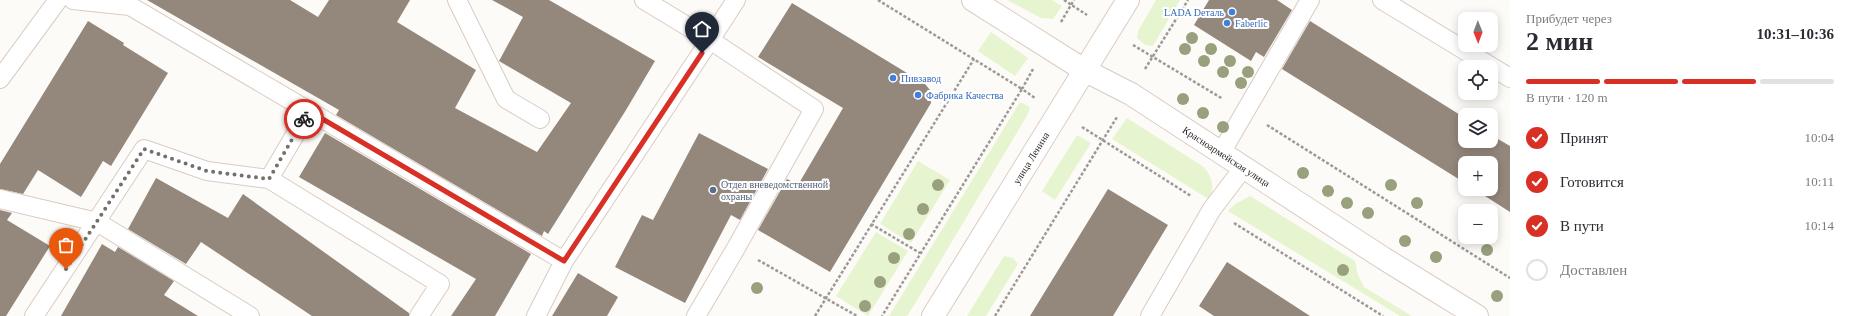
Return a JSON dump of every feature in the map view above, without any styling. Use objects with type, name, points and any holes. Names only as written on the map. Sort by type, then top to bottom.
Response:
[{"type":"street","name":"Красноармейская улица","points":[[973,0],[1084,70],[1131,94],[1383,258],[1477,316]]},
{"type":"street","name":"улица Ленина","points":[[933,316],[1128,0]]},
{"type":"lane","points":[[0,79],[58,0]]},
{"type":"lane","points":[[73,0],[130,6],[564,261]]},
{"type":"lane","points":[[457,0],[506,100],[540,119]]},
{"type":"lane","points":[[644,0],[710,40],[814,109],[696,316]]},
{"type":"lane","points":[[536,316],[564,261],[736,0]]},
{"type":"lane","points":[[1221,153],[1310,0]]},
{"type":"lane","points":[[1382,0],[1510,78]]},
{"type":"lane","points":[[269,179],[309,111]]},
{"type":"lane","points":[[34,316],[144,149],[207,171],[269,179],[440,284],[419,316]]},
{"type":"lane","points":[[1150,316],[1212,209],[1244,167]]},
{"type":"lane","points":[[0,199],[97,222],[250,316]]},
{"type":"path","points":[[878,0],[1383,316]]},
{"type":"path","points":[[1064,0],[1152,58],[1245,111],[1510,278]]},
{"type":"path","points":[[995,316],[1188,0]]},
{"type":"path","points":[[882,316],[1022,89],[1046,46]]},
{"type":"path","points":[[815,316],[974,59]]},
{"type":"path","points":[[871,224],[920,253]]},
{"type":"path","points":[[736,248],[857,316]]},
{"type":"green space","points":[[1007,0],[1052,0],[1062,6],[1053,19],[1041,18]]},
{"type":"green space","points":[[1156,0],[1180,0],[1153,46],[1145,45],[1137,38],[1138,31]]},
{"type":"green space","points":[[991,32],[1028,58],[1015,76],[978,51]]},
{"type":"green space","points":[[1020,102],[1030,107],[1028,114],[913,307],[907,316],[889,316]]},
{"type":"green space","points":[[1127,118],[1204,167],[1212,182],[1210,200],[1112,139]]},
{"type":"green space","points":[[1077,135],[1091,143],[1055,200],[1042,191]]},
{"type":"green space","points":[[918,161],[950,180],[911,243],[880,224]]},
{"type":"green space","points":[[1250,196],[1355,261],[1358,275],[1364,287],[1412,316],[1400,316],[1228,211],[1235,204]]},
{"type":"green space","points":[[876,232],[908,251],[868,316],[836,296]]},
{"type":"green space","points":[[1004,256],[1013,258],[1018,264],[986,316],[967,316]]},
{"type":"building","points":[[147,0],[290,0],[318,17],[329,0],[410,0],[397,22],[476,70],[455,108],[537,152],[571,103],[499,61],[523,17],[492,0],[549,0],[655,61],[548,234],[544,231],[542,236],[336,115],[339,110]]},
{"type":"building","points":[[1209,0],[1277,0],[1292,10],[1264,57],[1256,52],[1251,61],[1194,25]]},
{"type":"building","points":[[792,3],[925,84],[930,90],[931,103],[830,272],[758,230],[787,179],[798,185],[843,108],[758,57]]},
{"type":"building","points":[[88,21],[168,73],[111,166],[103,161],[81,197],[38,170],[23,194],[0,189],[0,164]]},
{"type":"building","points":[[1310,21],[1458,114],[1458,148],[1498,148],[1498,139],[1510,146],[1510,212],[1485,196],[1498,196],[1498,156],[1458,156],[1458,179],[1282,69]]},
{"type":"building","points":[[325,133],[531,254],[495,316],[451,316],[476,279],[299,177]]},
{"type":"building","points":[[699,133],[768,169],[740,220],[731,215],[685,303],[615,267],[642,215],[653,220]]},
{"type":"building","points":[[156,178],[228,218],[243,194],[409,313],[409,316],[312,316],[201,242],[186,264],[128,229]]},
{"type":"building","points":[[1108,189],[1168,225],[1113,316],[1030,316]]},
{"type":"building","points":[[0,210],[12,213],[7,220],[50,246],[6,316],[0,316]]},
{"type":"building","points":[[102,244],[115,252],[118,247],[174,281],[164,295],[198,316],[61,316]]},
{"type":"building","points":[[1227,262],[1310,316],[1214,316],[1199,306]]},
{"type":"building","points":[[578,273],[618,297],[607,316],[552,316]]},
{"type":"way so far","points":[[66,269],[144,149],[207,171],[269,179],[304,119]]},
{"type":"place","name":"LADA Dеталь","points":[[1232,12]]},
{"type":"place","name":"Faberlic","points":[[1227,23]]},
{"type":"place","name":"Пивзавод","points":[[893,78]]},
{"type":"place","name":"Фабрика Качества","points":[[918,95]]},
{"type":"place","name":"Отдел вневедомственной охраны","points":[[713,190]]},
{"type":"route","points":[[304,119],[309,111],[564,261],[702,53]]}]
